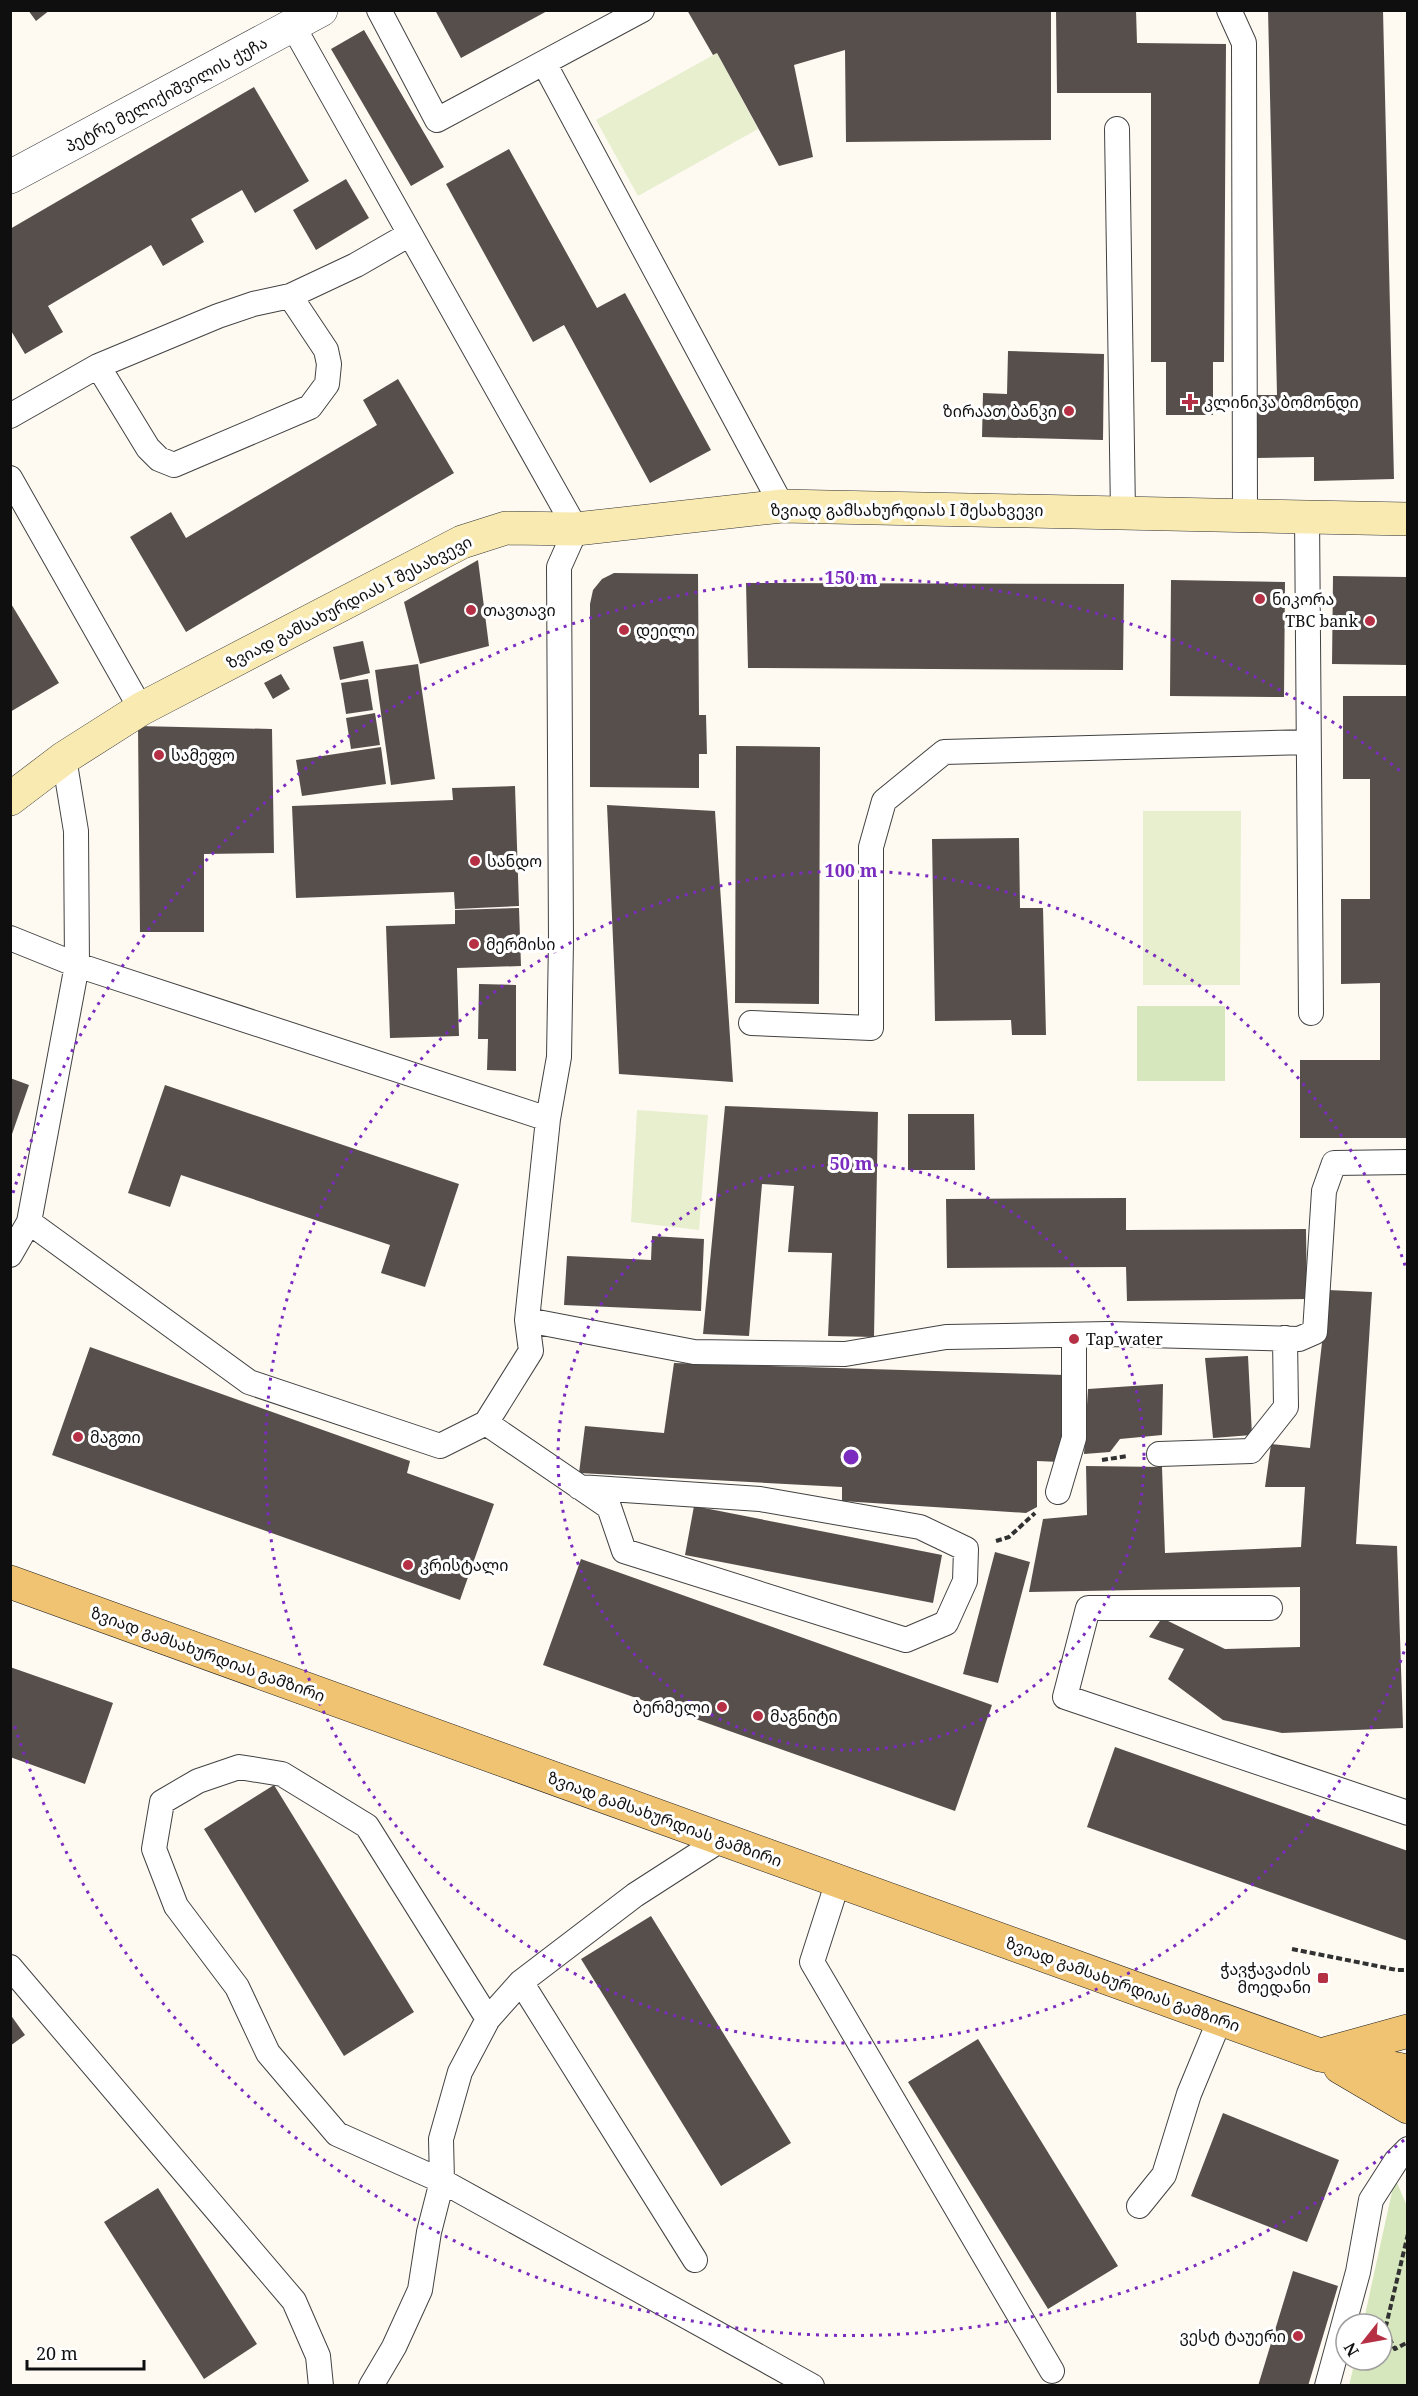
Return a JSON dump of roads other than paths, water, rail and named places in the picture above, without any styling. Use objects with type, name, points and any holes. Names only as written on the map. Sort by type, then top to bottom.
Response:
[{"type":"main road","name":"ზვიად გამსახურდიას გამზირი","points":[[10,1582],[1320,2055],[1407,2071]]},
{"type":"main road","points":[[1320,2055],[1407,2031]]},
{"type":"main road","name":"ზვიად გამსახურდიას გამზირი","points":[[1320,2055],[1407,2107]]},
{"type":"street","name":"პეტრე მელიქიშვილის ქუჩა","points":[[10,177],[307,18]]},
{"type":"street","name":"ზვიად გამსახურდიას I შესახვევი","points":[[10,799],[64,758],[141,709],[462,542],[506,528],[576,530],[782,506],[1307,515],[1407,519]]},
{"type":"lane","points":[[379,10],[437,120],[642,10]]},
{"type":"lane","points":[[1229,10],[1244,43],[1245,514]]},
{"type":"lane","points":[[29,1222],[249,1382],[440,1446],[486,1423],[531,1351],[527,1320],[548,1119],[560,1046],[559,567],[576,530],[410,234],[307,18]]},
{"type":"lane","points":[[544,63],[782,506]]},
{"type":"lane","points":[[1117,129],[1123,512]]},
{"type":"lane","points":[[10,416],[98,366],[218,316],[253,304],[290,296],[356,265],[410,234]]},
{"type":"lane","points":[[98,366],[148,448],[159,459],[174,465],[310,407],[327,384],[330,364],[326,350],[290,296]]},
{"type":"lane","points":[[10,478],[141,709]]},
{"type":"lane","points":[[1307,515],[1311,1013]]},
{"type":"lane","points":[[751,1023],[871,1028],[872,847],[884,801],[944,752],[1308,742]]},
{"type":"lane","points":[[10,1255],[29,1222],[77,966],[76,831],[64,758]]},
{"type":"lane","points":[[10,938],[77,966],[548,1119]]},
{"type":"lane","points":[[527,1320],[694,1352],[845,1354],[946,1337],[1074,1335],[1299,1339],[1315,1332],[1324,1191],[1334,1163],[1407,1162]]},
{"type":"lane","points":[[1058,1491],[1074,1438],[1074,1335]]},
{"type":"lane","points":[[1159,1454],[1251,1451],[1286,1407],[1285,1338]]},
{"type":"lane","points":[[486,1423],[609,1508],[624,1551],[906,1640],[946,1623],[965,1581],[966,1549],[920,1527],[760,1498],[579,1487]]},
{"type":"lane","points":[[1270,1608],[1088,1608],[1065,1697],[1407,1813]]},
{"type":"lane","points":[[488,2019],[367,1826],[282,1774],[239,1767],[198,1781],[162,1802],[154,1849],[176,1906],[237,1987],[268,2054],[337,2133],[442,2181],[812,2385]]},
{"type":"lane","points":[[371,2385],[394,2347],[420,2290],[429,2232],[442,2181],[441,2139],[460,2072],[488,2019],[521,1982],[634,1895],[722,1839]]},
{"type":"lane","points":[[838,1881],[812,1962],[1052,2371]]},
{"type":"lane","points":[[10,1966],[294,2301],[318,2356],[321,2385]]},
{"type":"lane","points":[[521,1982],[695,2260]]},
{"type":"lane","points":[[1139,2206],[1164,2175],[1189,2094],[1220,2019]]},
{"type":"lane","points":[[1327,2385],[1358,2272],[1371,2200],[1407,2149]]},
{"type":"place","name":"კლინიკა ბომონდი","points":[[1190,402]]},
{"type":"place","name":"ზირაათ ბანკი","points":[[1069,411]]},
{"type":"place","name":"ნიკორა","points":[[1260,599]]},
{"type":"place","name":"თავთავი","points":[[471,610]]},
{"type":"place","name":"TBC bank","points":[[1370,621]]},
{"type":"place","name":"დეილი","points":[[624,630]]},
{"type":"place","name":"სამეფო","points":[[159,755]]},
{"type":"place","name":"სანდო","points":[[475,861]]},
{"type":"place","name":"მერმისი","points":[[474,944]]},
{"type":"place","name":"Tap water","points":[[1074,1339]]},
{"type":"place","name":"მაგთი","points":[[78,1437]]},
{"type":"place","name":"კრისტალი","points":[[408,1565]]},
{"type":"place","name":"ბერმელი","points":[[722,1707]]},
{"type":"place","name":"მაგნიტი","points":[[758,1716]]},
{"type":"place","name":"ჭავჭავაძის მოედანი","points":[[1323,1978]]},
{"type":"place","name":"ვესტ ტაუერი","points":[[1298,2336]]}]
